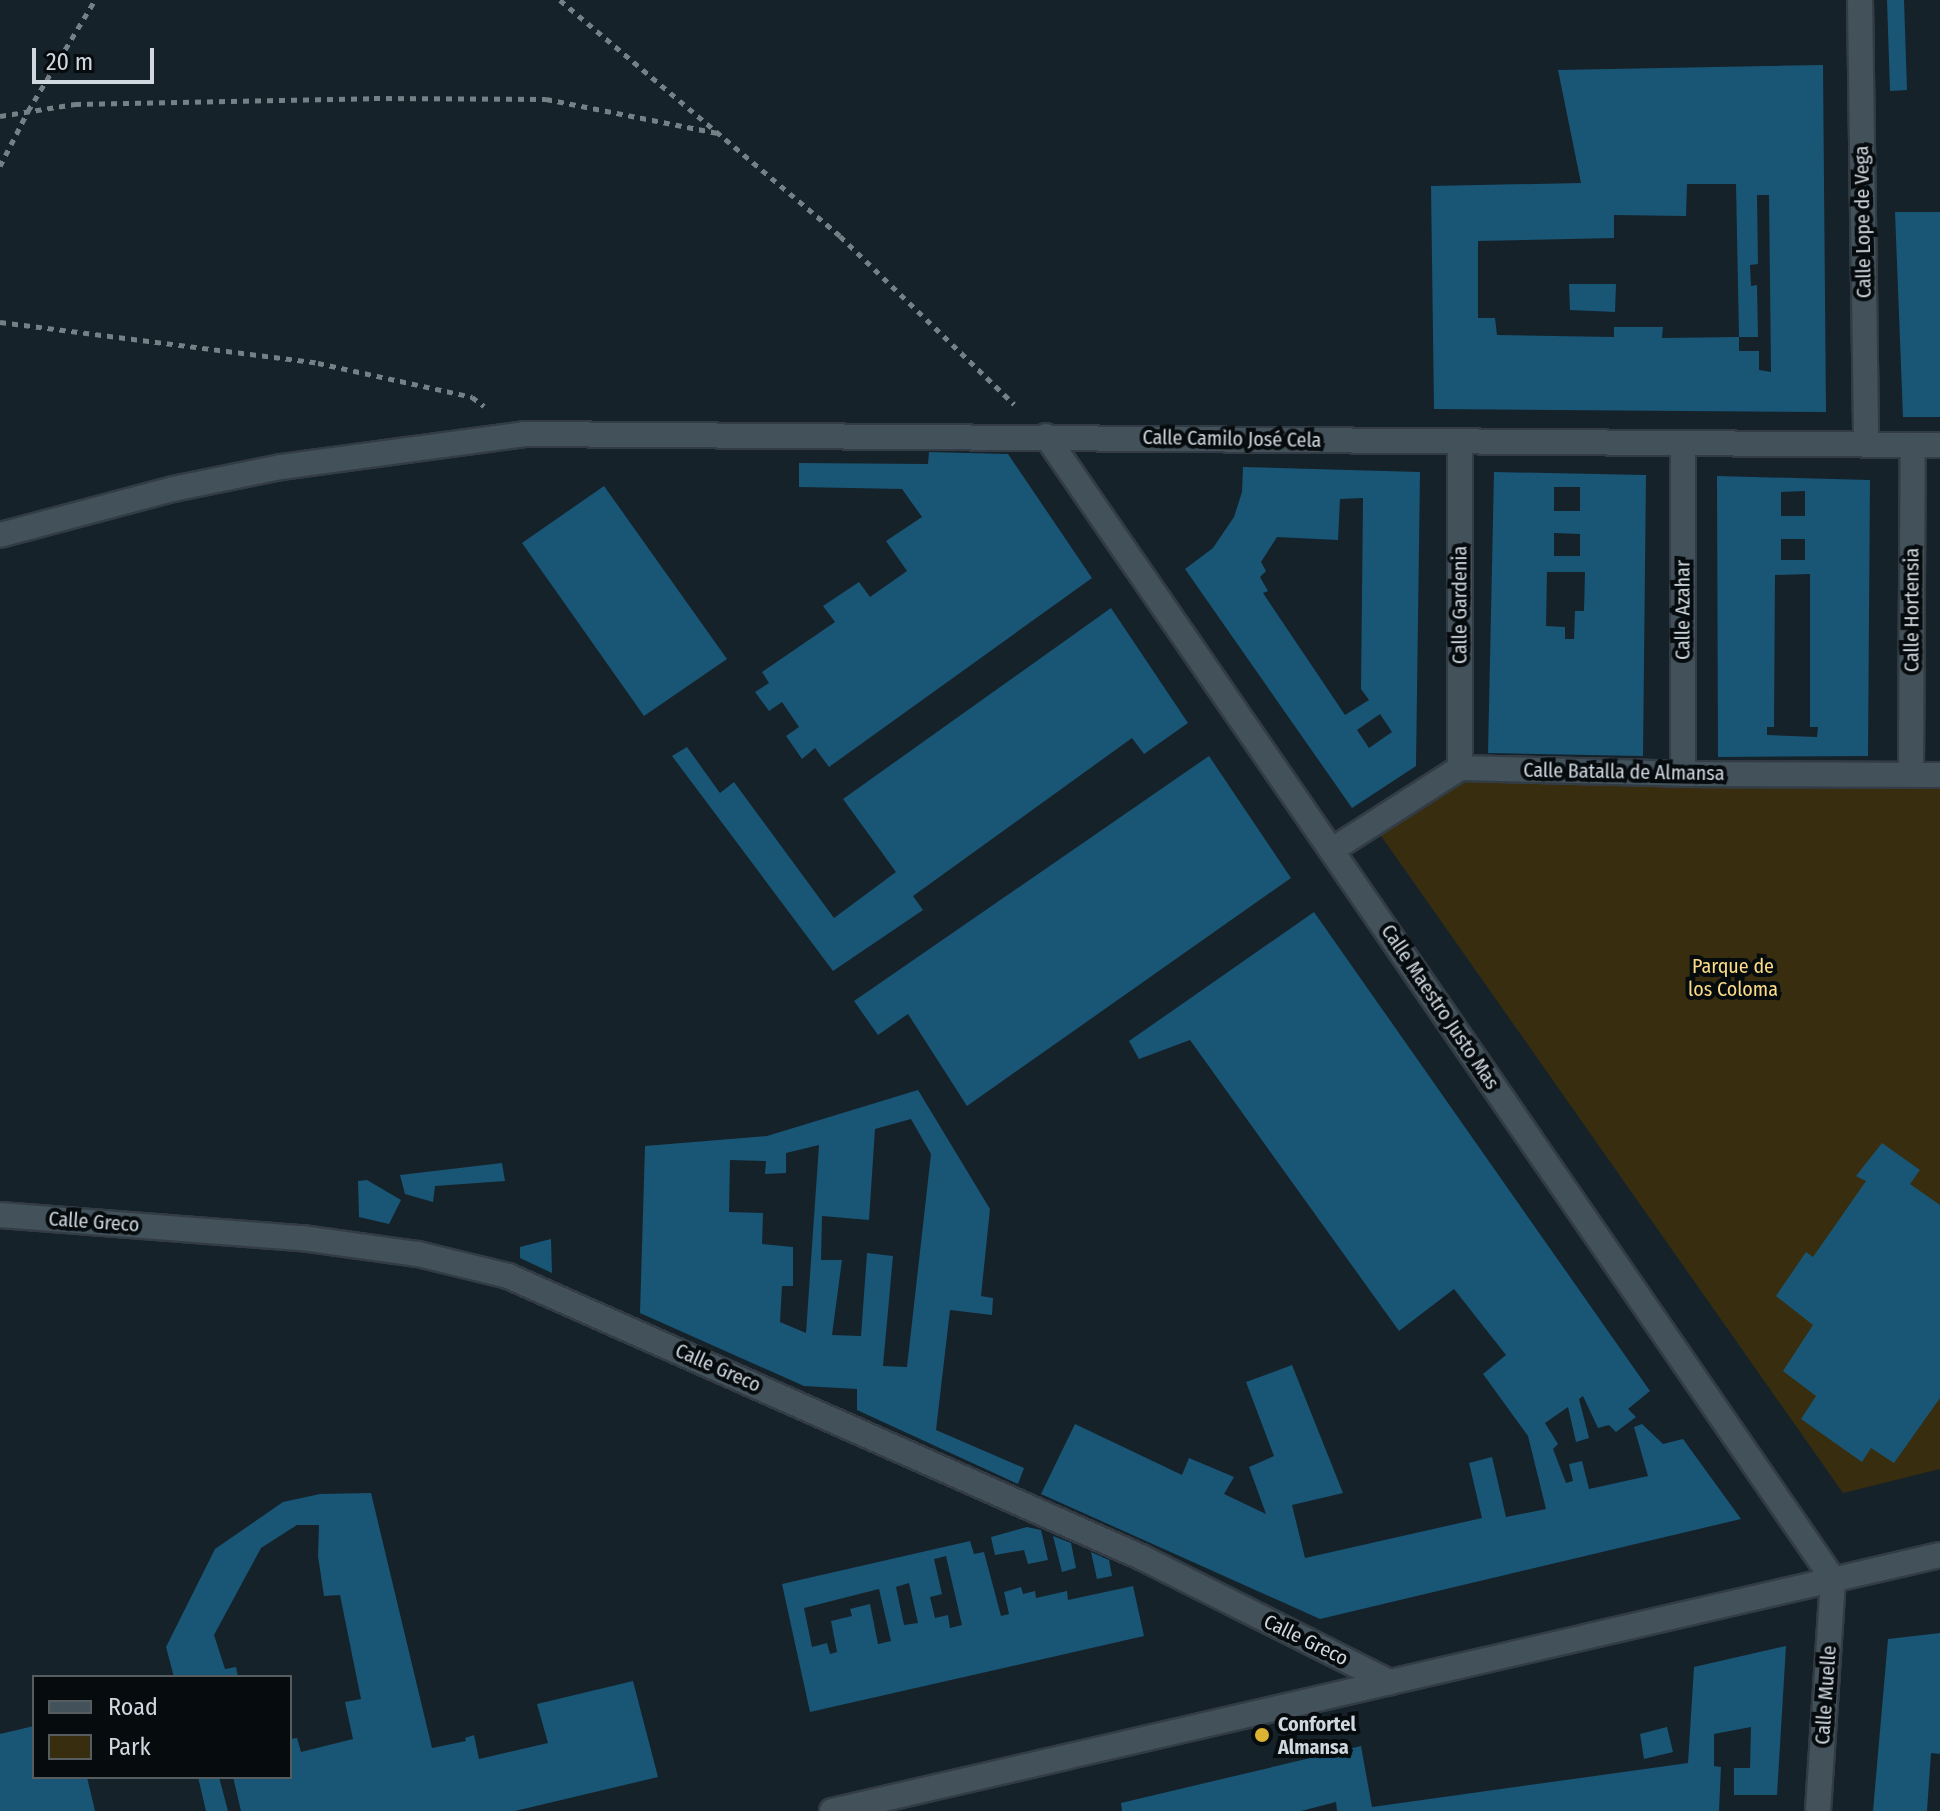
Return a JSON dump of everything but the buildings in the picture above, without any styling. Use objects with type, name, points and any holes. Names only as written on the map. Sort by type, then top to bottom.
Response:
[{"type":"street","name":"Calle Lope de Vega","points":[[1860,0],[1866,444]]},
{"type":"street","name":"Calle Camilo José Cela","points":[[0,535],[118,503],[281,467],[524,434],[1940,445]]},
{"type":"street","name":"Calle Maestro Justo Mas","points":[[1046,436],[1833,1579]]},
{"type":"street","name":"Calle Gardenia","points":[[1460,442],[1460,768]]},
{"type":"street","name":"Calle Azahar","points":[[1683,445],[1683,774]]},
{"type":"street","name":"Calle Hortensia","points":[[1911,774],[1913,445]]},
{"type":"street","points":[[1332,850],[1460,768]]},
{"type":"street","name":"Calle Batalla de Almansa","points":[[1460,768],[1683,774],[1940,775]]},
{"type":"street","name":"Calle Greco","points":[[0,1215],[302,1238],[418,1254],[508,1276],[1141,1557],[1390,1682]]},
{"type":"street","points":[[832,1811],[1940,1555]]},
{"type":"street","name":"Calle Muelle","points":[[1818,1811],[1833,1579]]},
{"type":"path","points":[[0,166],[28,111],[95,0]]},
{"type":"path","points":[[560,0],[840,236],[1046,436]]},
{"type":"path","points":[[0,116],[90,104],[546,99],[718,133]]},
{"type":"path","points":[[0,322],[318,363],[472,397],[524,434]]},
{"type":"green space","name":"Parque de los Coloma","points":[[1460,768],[1940,775],[1940,1469],[1843,1493],[1372,823]]},
{"type":"place","name":"Confortel Almansa","points":[[1262,1735]]}]
